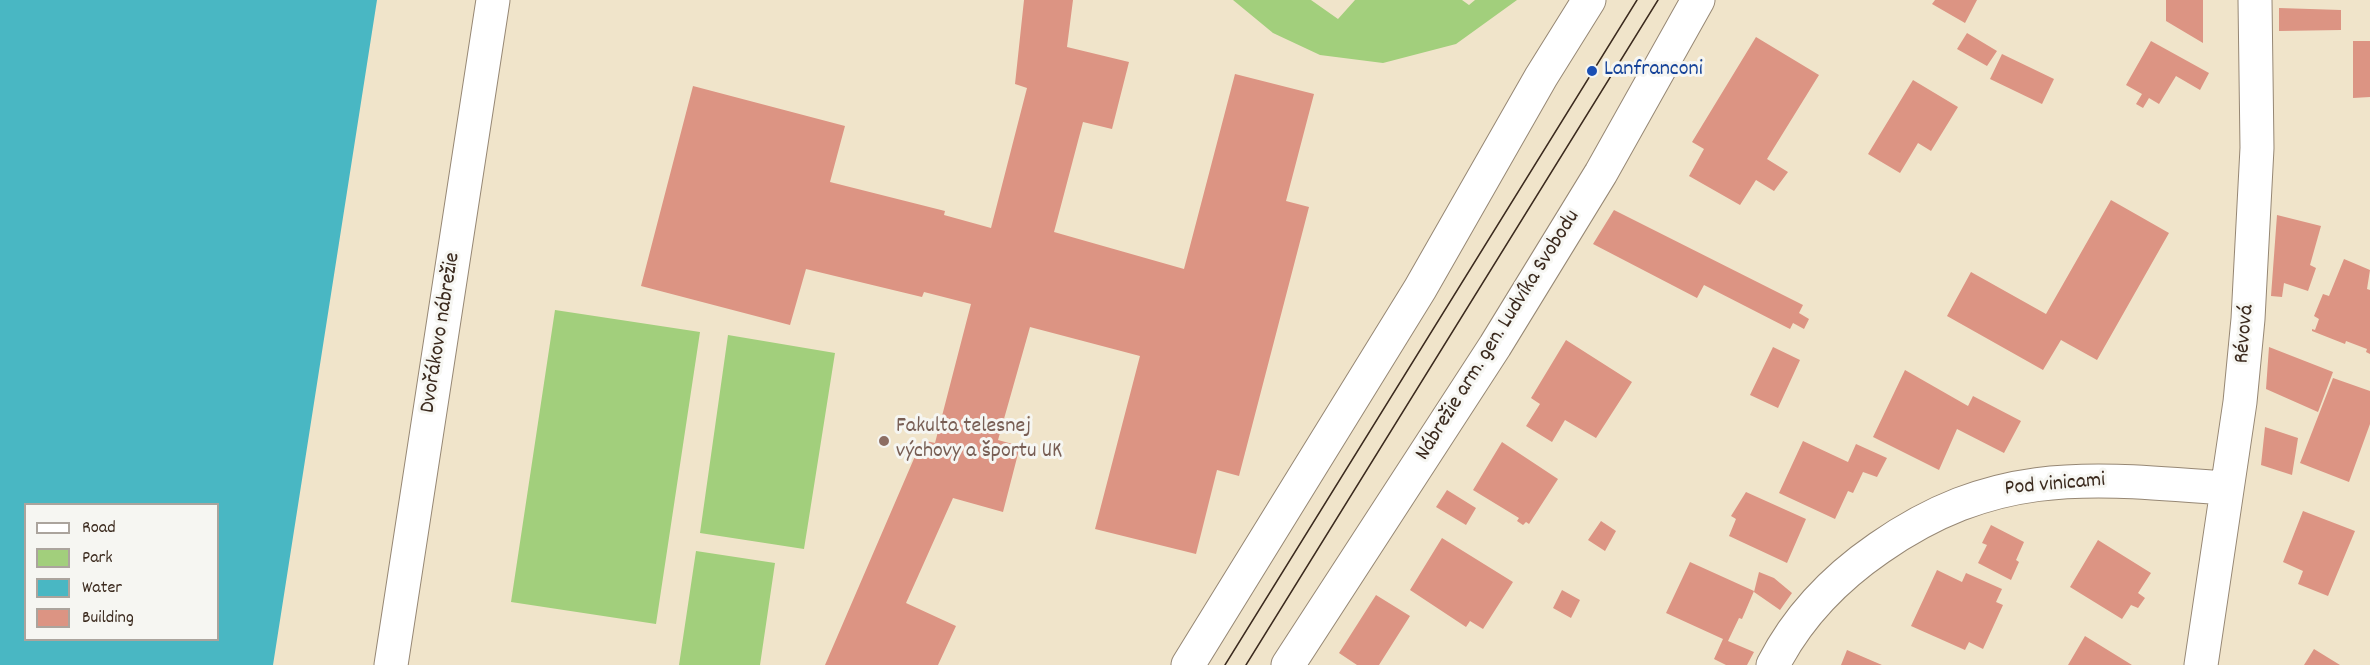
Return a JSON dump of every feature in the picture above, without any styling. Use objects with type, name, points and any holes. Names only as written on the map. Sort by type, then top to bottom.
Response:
[{"type":"street","name":"Dvořákovo nábrežie","points":[[391,665],[493,0]]},
{"type":"street","points":[[1188,665],[1420,289],[1541,76],[1589,0]]},
{"type":"street","name":"Nábrežie arm. gen. Ludvíka Svobodu","points":[[1288,665],[1513,315],[1601,173],[1698,0]]},
{"type":"street","name":"Révová","points":[[2201,665],[2240,402],[2248,319],[2257,148],[2255,0]]},
{"type":"street","name":"Pod vinicami","points":[[1773,665],[1799,623],[1836,580],[1908,528],[1968,499],[2036,483],[2100,480],[2226,488]]},
{"type":"green space","points":[[1233,0],[1311,0],[1338,19],[1355,0],[1462,0],[1469,5],[1475,0],[1517,0],[1456,44],[1383,63],[1320,55],[1273,33]]},
{"type":"green space","points":[[555,310],[700,332],[656,624],[511,602]]},
{"type":"green space","points":[[728,335],[835,353],[804,549],[700,533]]},
{"type":"green space","points":[[696,551],[775,563],[760,665],[679,665]]},
{"type":"water","points":[[0,0],[377,0],[273,665],[0,665]]},
{"type":"building","name":"Fakulta telesnej výchovy a športu UK","points":[[1024,0],[1073,0],[1067,47],[1129,62],[1112,129],[1083,122],[1054,232],[1184,269],[1235,74],[1314,94],[1286,201],[1309,207],[1239,476],[1217,470],[1196,554],[1095,529],[1140,356],[1030,327],[998,440],[1020,446],[1003,512],[953,498],[906,603],[956,626],[938,665],[825,665],[922,440],[935,443],[971,304],[924,292],[922,297],[806,269],[790,325],[641,286],[693,86],[845,126],[830,182],[945,211],[944,215],[991,228],[1027,88],[1015,84]]},
{"type":"building","points":[[1935,0],[1977,0],[1965,23],[1932,4]]},
{"type":"building","points":[[2166,0],[2203,0],[2203,43],[2166,21]]},
{"type":"building","points":[[2279,8],[2341,10],[2341,30],[2279,31]]},
{"type":"building","points":[[1967,33],[1997,51],[1987,66],[1957,49]]},
{"type":"building","points":[[1756,37],[1819,75],[1767,159],[1788,172],[1774,191],[1756,180],[1740,205],[1689,176],[1704,149],[1692,142]]},
{"type":"building","points":[[2151,41],[2209,73],[2200,90],[2176,76],[2159,104],[2149,98],[2143,108],[2136,104],[2142,94],[2126,85]]},
{"type":"building","points":[[2353,41],[2370,41],[2370,97],[2353,98]]},
{"type":"building","points":[[2002,54],[2054,79],[2042,104],[1990,79]]},
{"type":"building","points":[[1913,80],[1958,107],[1931,151],[1918,143],[1900,173],[1868,154]]},
{"type":"building","points":[[2111,200],[2169,233],[2097,360],[2061,340],[2043,370],[1947,316],[1971,272],[2046,314]]},
{"type":"building","points":[[1614,210],[1803,305],[1799,313],[1809,319],[1804,329],[1793,323],[1790,329],[1704,285],[1697,298],[1593,244]]},
{"type":"building","points":[[2277,215],[2321,226],[2310,265],[2316,268],[2308,291],[2284,283],[2282,297],[2271,296]]},
{"type":"building","points":[[2344,259],[2370,270],[2367,289],[2370,290],[2370,354],[2366,352],[2367,349],[2346,341],[2345,344],[2312,331],[2312,329],[2315,330],[2319,319],[2314,316],[2323,294],[2329,296]]},
{"type":"building","points":[[1566,340],[1632,382],[1596,438],[1565,420],[1552,442],[1526,426],[1540,404],[1531,398]]},
{"type":"building","points":[[1773,347],[1800,360],[1778,408],[1750,395]]},
{"type":"building","points":[[2269,347],[2333,372],[2318,412],[2266,389]]},
{"type":"building","points":[[1905,370],[1968,406],[1973,396],[2021,421],[2004,453],[1957,429],[1939,470],[1873,437]]},
{"type":"building","points":[[2333,378],[2370,391],[2370,424],[2349,482],[2300,463]]},
{"type":"building","points":[[2265,427],[2298,438],[2292,475],[2261,465]]},
{"type":"building","points":[[1803,441],[1848,462],[1856,444],[1887,458],[1877,477],[1863,472],[1853,493],[1848,491],[1835,519],[1779,493]]},
{"type":"building","points":[[1502,442],[1558,479],[1529,524],[1526,522],[1523,525],[1517,521],[1519,518],[1473,490]]},
{"type":"building","points":[[1447,490],[1476,508],[1466,525],[1436,507]]},
{"type":"building","points":[[1746,492],[1806,519],[1787,563],[1729,536],[1736,519],[1731,516]]},
{"type":"building","points":[[2303,511],[2355,531],[2328,596],[2298,584],[2303,571],[2283,562]]},
{"type":"building","points":[[1601,521],[1616,531],[1605,551],[1588,540]]},
{"type":"building","points":[[1991,525],[2024,542],[2011,580],[1978,563],[1987,545],[1982,543]]},
{"type":"building","points":[[1442,538],[1513,582],[1483,629],[1470,621],[1466,627],[1410,590]]},
{"type":"building","points":[[2098,540],[2151,573],[2138,593],[2145,598],[2138,608],[2131,605],[2122,619],[2070,587]]},
{"type":"building","points":[[1690,562],[1754,591],[1742,619],[1739,618],[1728,641],[1754,652],[1747,665],[1726,665],[1714,659],[1723,639],[1666,613]]},
{"type":"building","points":[[1937,570],[1962,582],[1966,573],[2002,589],[1996,602],[2003,605],[1983,649],[1969,642],[1965,650],[1911,626]]},
{"type":"building","points":[[1759,572],[1774,578],[1792,593],[1780,610],[1754,592]]},
{"type":"building","points":[[1562,590],[1580,600],[1571,618],[1553,608]]},
{"type":"building","points":[[1376,595],[1410,616],[1379,665],[1357,665],[1339,653]]},
{"type":"building","points":[[2085,636],[2132,665],[2068,665]]},
{"type":"building","points":[[2314,649],[2340,665],[2304,665]]},
{"type":"building","points":[[1847,650],[1882,665],[1841,665]]},
{"type":"tram line","points":[[1225,665],[1637,0]]},
{"type":"tram line","points":[[1246,665],[1658,0]]},
{"type":"place","name":"Lanfranconi","points":[[1592,71]]},
{"type":"place","name":"Fakulta telesnej výchovy a športu UK","points":[[884,441]]}]
